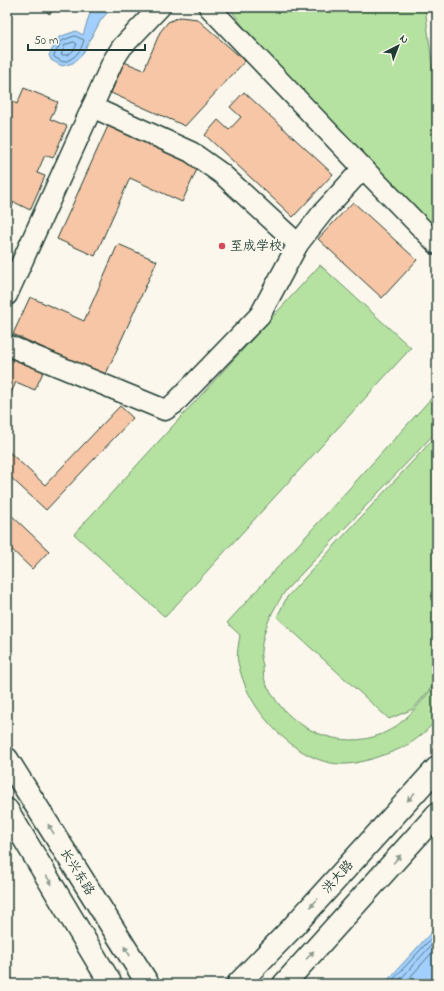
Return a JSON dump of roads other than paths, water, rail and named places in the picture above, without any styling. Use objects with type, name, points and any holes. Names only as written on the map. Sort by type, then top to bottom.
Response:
[{"type":"main road","name":"长兴东路","points":[[7,759],[148,984]]},
{"type":"main road","name":"洪大路","points":[[238,984],[292,928],[437,768]]},
{"type":"main road","name":"长兴东路","points":[[7,810],[111,984]]},
{"type":"main road","points":[[284,984],[437,814]]},
{"type":"lane","points":[[7,295],[112,61],[122,47],[160,7]]},
{"type":"lane","points":[[208,7],[437,244]]},
{"type":"lane","points":[[92,107],[191,152],[222,174],[298,244]]},
{"type":"lane","points":[[7,345],[165,410],[174,404],[260,316],[298,244],[322,212],[363,168]]},
{"type":"water","points":[[95,7],[112,7],[101,20],[82,55],[73,63],[62,66],[51,60],[49,55],[59,37],[76,31],[83,35],[90,13]]},
{"type":"water","points":[[437,926],[437,984],[384,984]]},
{"type":"place","name":"至成学校","points":[[222,246]]}]
